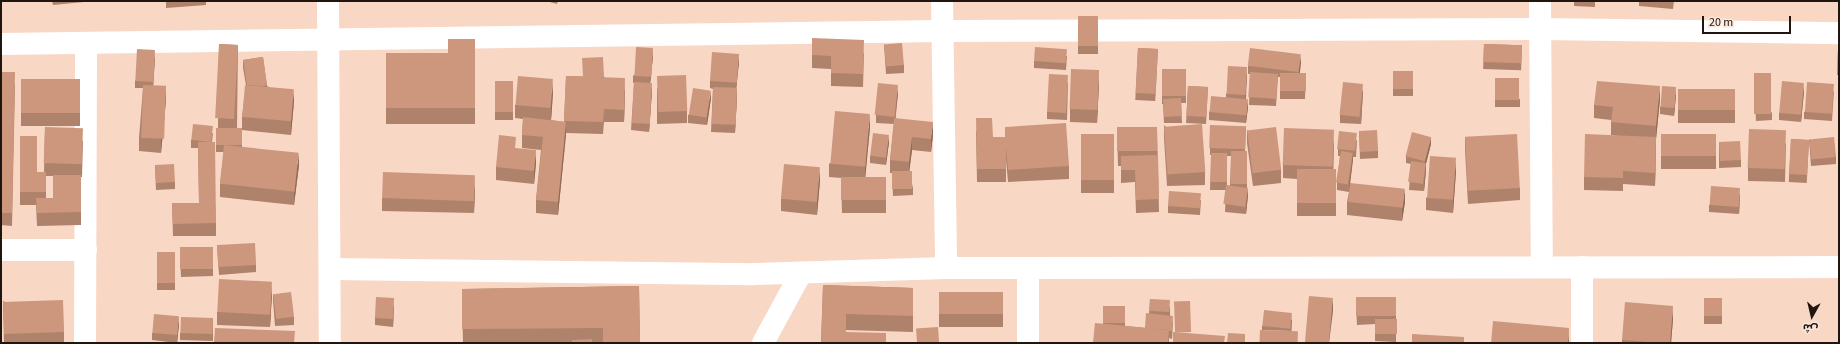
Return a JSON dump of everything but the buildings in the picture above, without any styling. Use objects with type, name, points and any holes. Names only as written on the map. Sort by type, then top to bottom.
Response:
[{"type":"street","points":[[328,1],[332,269],[330,343]]},
{"type":"street","points":[[942,1],[946,268]]},
{"type":"street","points":[[1540,1],[1542,266]]},
{"type":"street","points":[[1,44],[86,44],[328,38],[942,31],[1540,29],[1839,33]]},
{"type":"street","points":[[85,343],[86,44]]},
{"type":"street","points":[[1,250],[86,250]]},
{"type":"street","points":[[332,269],[801,273],[946,268],[1028,269],[1542,266],[1839,267]]},
{"type":"street","points":[[1582,267],[1582,343]]},
{"type":"street","points":[[1028,269],[1028,343]]},
{"type":"street","points":[[763,343],[801,273]]}]
